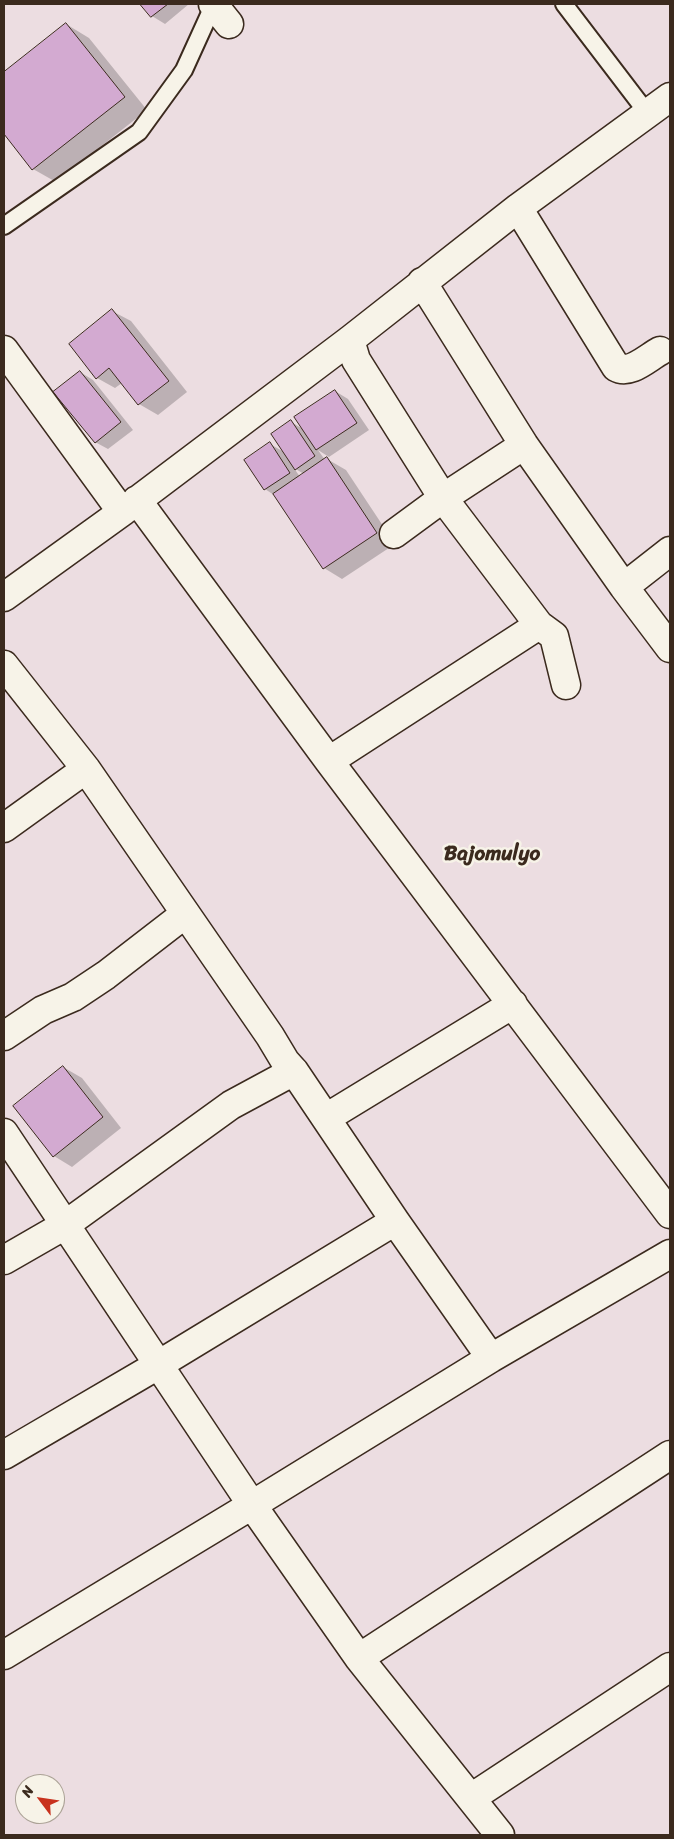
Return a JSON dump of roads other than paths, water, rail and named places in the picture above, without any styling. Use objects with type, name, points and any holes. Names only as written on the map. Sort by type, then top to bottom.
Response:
[{"type":"street","points":[[4,597],[350,340],[518,208],[670,97]]},
{"type":"street","points":[[518,208],[616,367],[621,370],[629,370],[660,351]]},
{"type":"street","points":[[422,282],[524,446],[624,587],[670,648]]},
{"type":"street","points":[[350,340],[356,360],[443,498],[539,625],[554,636],[566,685]]},
{"type":"street","points":[[4,350],[329,761],[670,1214]]},
{"type":"street","points":[[394,534],[443,498],[524,446]]},
{"type":"street","points":[[624,587],[670,551]]},
{"type":"street","points":[[329,761],[539,625]]},
{"type":"street","points":[[4,665],[86,768],[270,1036],[285,1061],[294,1071],[395,1221],[491,1358]]},
{"type":"street","points":[[4,828],[86,768]]},
{"type":"street","points":[[4,1036],[43,1010],[73,997],[106,975],[185,914]]},
{"type":"street","points":[[326,1118],[513,1004]]},
{"type":"street","points":[[4,1260],[64,1224],[231,1105],[294,1071]]},
{"type":"street","points":[[4,1133],[252,1505],[359,1658],[500,1835]]},
{"type":"street","points":[[4,1455],[158,1365],[395,1221]]},
{"type":"street","points":[[4,1655],[491,1358],[670,1254]]},
{"type":"street","points":[[359,1658],[670,1455]]},
{"type":"street","points":[[471,1798],[670,1668]]},
{"type":"lane","points":[[564,4],[648,114]]},
{"type":"lane","points":[[4,226],[139,132],[184,70],[218,11]]},
{"type":"district","name":"Bajomulyo","points":[[492,855]]}]
